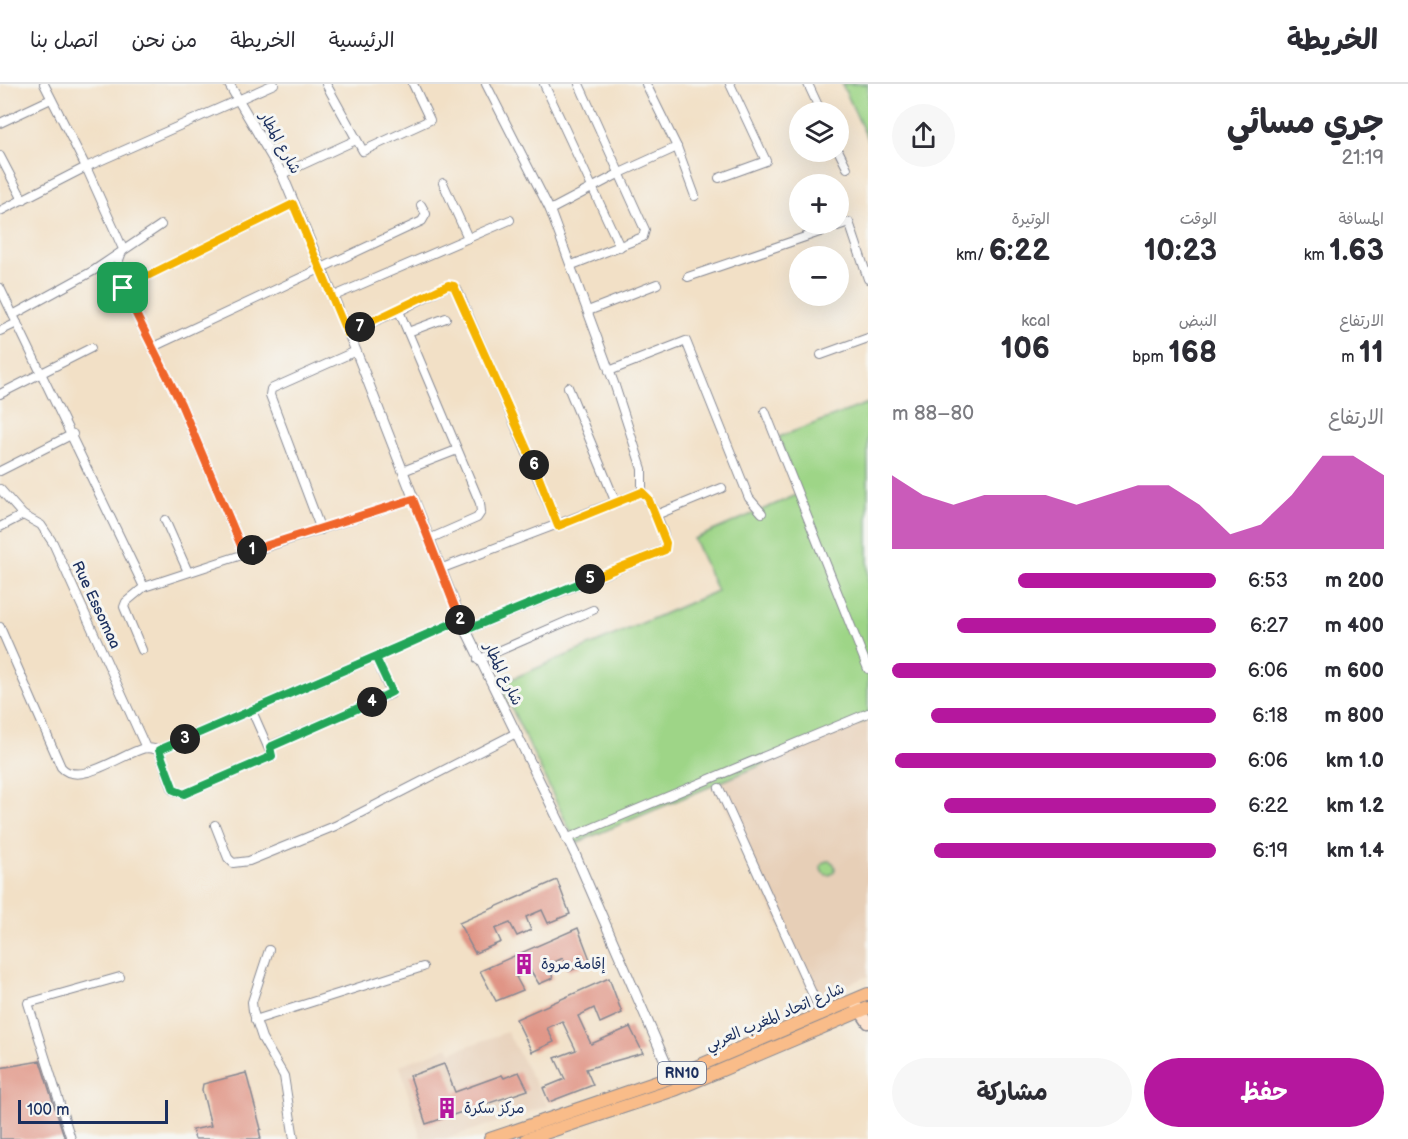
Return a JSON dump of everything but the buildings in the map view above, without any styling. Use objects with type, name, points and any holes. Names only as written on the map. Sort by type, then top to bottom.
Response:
[{"type":"main road","name":"شارع اتحاد المغرب العربي","points":[[490,1139],[672,1077],[868,994]]},
{"type":"main road","points":[[853,1000],[863,1010],[868,1023]]},
{"type":"main road","name":"شارع اتحاد المغرب العربي","points":[[527,1139],[677,1089],[863,1010]]},
{"type":"street","points":[[44,84],[86,167],[123,249],[116,268],[123,288],[216,480],[244,553]]},
{"type":"street","name":"شارع المطار","points":[[229,84],[282,174],[356,351],[440,569],[478,660],[516,733],[566,839],[672,1077]]},
{"type":"street","points":[[0,211],[86,167],[274,84]]},
{"type":"street","points":[[326,84],[363,151],[430,120],[413,84]]},
{"type":"street","points":[[466,630],[663,551],[666,543],[656,514],[648,498],[642,492],[642,469],[572,265],[550,210],[486,84]]},
{"type":"street","points":[[544,84],[620,247]]},
{"type":"street","points":[[572,265],[643,237],[645,230],[579,84]]},
{"type":"street","points":[[646,84],[677,147],[695,196]]},
{"type":"street","points":[[719,178],[766,161],[730,84]]},
{"type":"street","points":[[808,84],[816,102]]},
{"type":"street","points":[[0,123],[51,99]]},
{"type":"street","points":[[282,174],[356,140]]},
{"type":"street","points":[[550,210],[620,173],[677,147]]},
{"type":"street","points":[[0,156],[23,200]]},
{"type":"street","points":[[844,162],[847,168]]},
{"type":"street","points":[[443,183],[468,238]]},
{"type":"street","points":[[123,288],[293,204]]},
{"type":"street","points":[[153,347],[234,312],[320,268],[422,221],[426,214],[421,205]]},
{"type":"street","points":[[332,297],[510,220]]},
{"type":"street","points":[[688,277],[849,222],[868,279]]},
{"type":"street","points":[[0,331],[161,225]]},
{"type":"street","points":[[588,311],[657,284]]},
{"type":"street","points":[[347,333],[399,311],[448,285],[457,289],[558,526]]},
{"type":"street","points":[[0,288],[73,434],[144,587]]},
{"type":"street","points":[[399,311],[480,503],[480,514],[429,538]]},
{"type":"street","points":[[408,333],[446,318]]},
{"type":"street","points":[[821,354],[868,338]]},
{"type":"street","points":[[609,370],[686,341],[748,498],[762,513]]},
{"type":"street","points":[[0,394],[91,348]]},
{"type":"street","points":[[321,530],[270,395],[271,389],[356,351]]},
{"type":"street","points":[[568,387],[616,503]]},
{"type":"street","points":[[765,411],[868,669]]},
{"type":"street","points":[[0,471],[73,434]]},
{"type":"street","points":[[403,471],[457,450]]},
{"type":"street","points":[[656,514],[722,488]]},
{"type":"street","name":"Rue Essomaa","points":[[0,489],[23,516],[41,525],[53,543],[146,748]]},
{"type":"street","points":[[440,569],[558,526],[642,492]]},
{"type":"street","points":[[142,650],[124,607],[126,602],[144,587],[413,499]]},
{"type":"street","points":[[0,527],[23,516]]},
{"type":"street","points":[[165,520],[188,572]]},
{"type":"street","points":[[478,660],[594,610]]},
{"type":"street","points":[[0,627],[64,771],[80,775],[146,748],[159,750],[461,620]]},
{"type":"street","points":[[270,747],[391,694],[376,658]]},
{"type":"street","points":[[159,750],[174,790],[184,794],[272,756],[270,747],[252,711]]},
{"type":"street","points":[[566,839],[868,713]]},
{"type":"street","points":[[215,825],[228,858],[233,863],[249,861],[334,826],[516,733]]},
{"type":"street","points":[[719,788],[822,1015]]},
{"type":"street","points":[[269,950],[252,1002],[255,1020],[262,1038],[284,1076],[294,1139]]},
{"type":"street","points":[[255,1020],[423,967]]},
{"type":"street","points":[[71,1139],[28,1004],[120,977]]},
{"type":"shaded area","points":[[868,720],[868,976],[813,999],[715,784]]},
{"type":"shaded area","points":[[507,1032],[548,1106],[445,1139],[421,1139],[400,1065],[449,1047],[451,1052]]},
{"type":"green space","points":[[842,84],[868,84],[868,140]]},
{"type":"green space","points":[[868,403],[868,720],[576,843],[500,684],[717,591],[694,539],[799,494],[779,437]]},
{"type":"green space","points":[[828,861],[833,863],[835,868],[833,873],[828,875],[823,873],[821,868],[823,863]]},
{"type":"place","name":"إقامة مروة","points":[[524,964]]},
{"type":"place","name":"مركز سكرة","points":[[447,1108]]},
{"type":"route","points":[[123,288],[216,480],[244,553],[413,499],[461,620],[159,750],[177,793],[184,794],[272,756],[270,747],[391,694],[376,658],[461,620],[466,630],[666,549],[656,514],[648,498],[642,492],[558,526],[529,452],[454,286],[448,285],[399,311],[347,333],[293,204],[123,288]]}]
